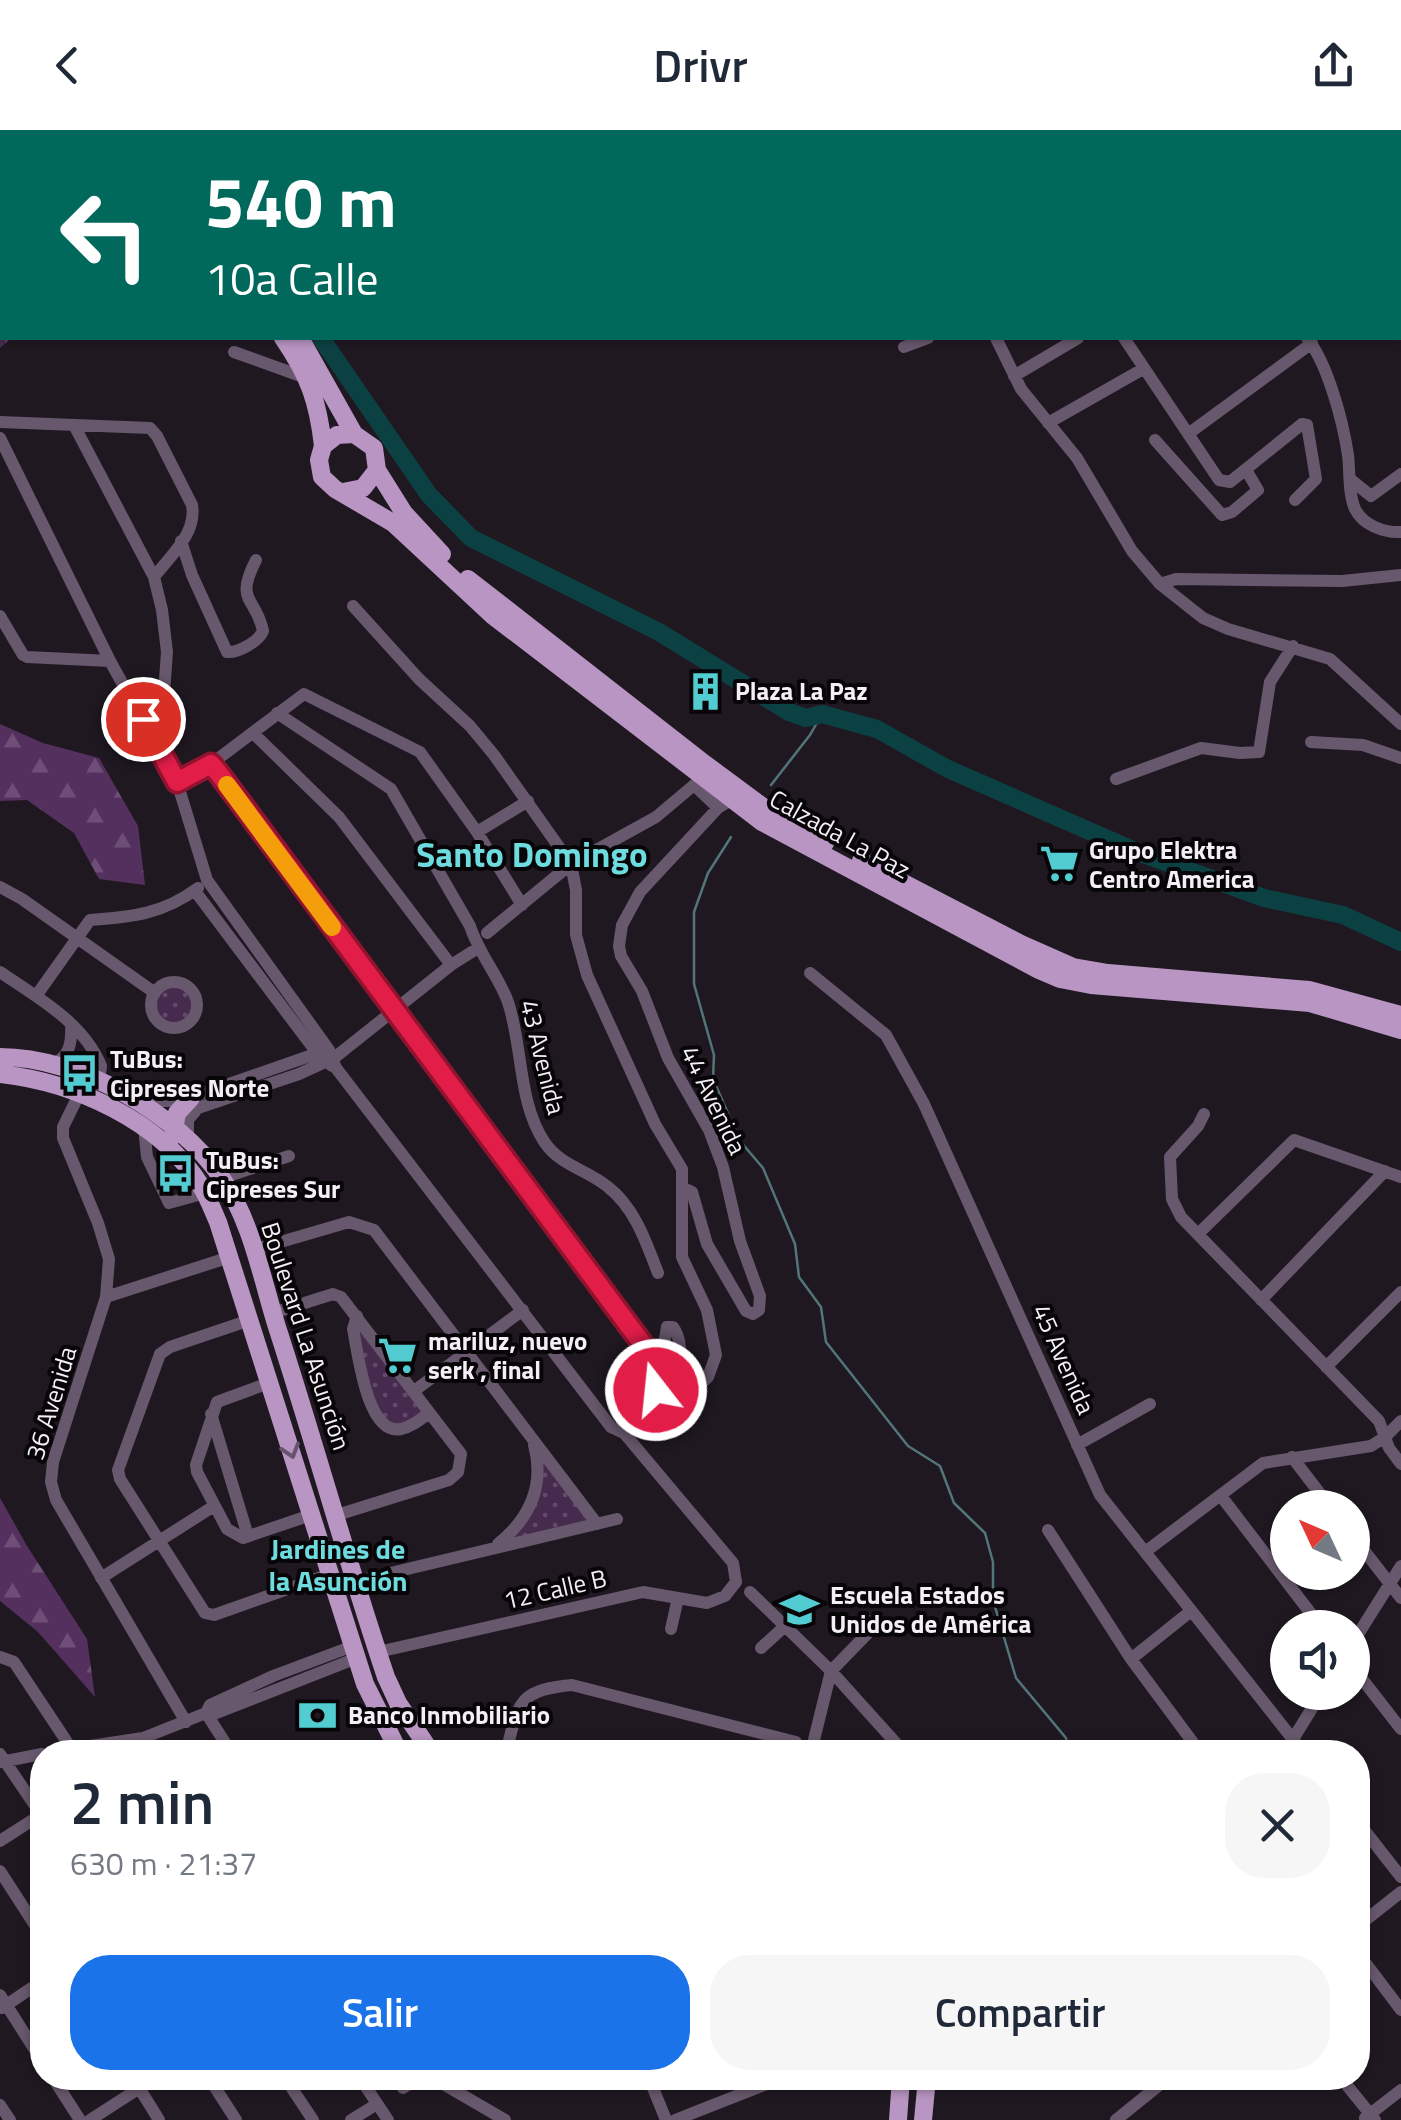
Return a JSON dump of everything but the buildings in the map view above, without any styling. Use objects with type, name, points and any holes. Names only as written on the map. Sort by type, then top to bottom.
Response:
[{"type":"main road","points":[[284,340],[309,379],[319,410],[324,446],[319,460],[322,477],[343,492],[363,488],[377,470],[374,448],[354,434],[301,340]]},
{"type":"main road","points":[[324,446],[337,435],[354,434]]},
{"type":"main road","name":"Calzada La Paz","points":[[377,470],[404,513],[462,574],[705,764],[770,812],[819,840],[1021,944],[1072,966],[1108,973],[1309,990],[1401,1015]]},
{"type":"main road","name":"Calzada La Paz","points":[[343,492],[394,523],[492,614],[725,804],[1060,979],[1310,1004],[1401,1030]]},
{"type":"main road","name":"Boulevard La Asunción","points":[[4,1060],[49,1065],[137,1101],[173,1124],[222,1178],[253,1250],[378,1652],[398,1703],[423,1740]]},
{"type":"main road","name":"Boulevard La Asunción","points":[[0,1074],[88,1084],[110,1107],[144,1127],[192,1174],[205,1194],[230,1257],[355,1652],[376,1711],[392,1740]]},
{"type":"main road","points":[[191,1098],[177,1112],[173,1124],[176,1145],[192,1174]]},
{"type":"main road","points":[[238,1284],[261,1277]]},
{"type":"main road","points":[[280,1416],[303,1408]]},
{"type":"main road","points":[[320,1544],[344,1536]]},
{"type":"main road","points":[[355,1652],[368,1647],[368,1620]]},
{"type":"main road","points":[[898,2120],[900,2090]]},
{"type":"main road","points":[[923,2120],[926,2090]]},
{"type":"street","points":[[904,348],[923,340]]},
{"type":"street","points":[[997,340],[1014,376],[1076,458],[1132,552],[1160,584],[1203,618],[1228,630],[1330,658],[1401,724]]},
{"type":"street","points":[[1014,376],[1075,340]]},
{"type":"street","points":[[1125,340],[1218,480],[1230,482],[1304,424],[1310,430],[1316,480],[1295,500]]},
{"type":"street","points":[[1188,434],[1309,340],[1332,391],[1348,452],[1354,506],[1362,518],[1382,531],[1401,532]]},
{"type":"street","points":[[234,352],[309,379]]},
{"type":"street","points":[[1048,423],[1142,368]]},
{"type":"street","points":[[0,422],[150,428],[192,505],[193,523],[154,578]]},
{"type":"street","points":[[75,427],[154,578],[167,652],[160,748]]},
{"type":"street","points":[[0,438],[110,661],[177,782],[208,880],[331,1057],[611,1427],[624,1432],[626,1415],[656,1390],[660,1370],[211,764]]},
{"type":"street","points":[[1154,440],[1222,514],[1232,512],[1258,490],[1246,470]]},
{"type":"street","points":[[1350,478],[1371,496],[1401,474]]},
{"type":"street","points":[[181,542],[226,652],[234,652],[263,631],[246,595],[247,578],[256,560]]},
{"type":"street","points":[[1160,584],[1176,579],[1342,581],[1401,575]]},
{"type":"street","name":"44 Avenida","points":[[353,606],[419,680],[470,726],[571,864],[576,890],[576,935],[588,975],[655,1124],[682,1169],[682,1257],[707,1310],[716,1355],[700,1387],[688,1390],[679,1382],[682,1351],[673,1327],[665,1330],[660,1370]]},
{"type":"street","points":[[0,616],[27,657],[110,661]]},
{"type":"street","points":[[1116,778],[1202,748],[1240,754],[1259,752],[1270,682],[1293,646]]},
{"type":"street","points":[[177,782],[211,764],[304,694],[420,752],[477,832],[522,905]]},
{"type":"street","name":"43 Avenida","points":[[277,713],[391,789],[436,862],[500,984],[509,1006],[538,1132],[561,1161],[607,1185],[620,1198],[644,1236],[658,1273]]},
{"type":"street","points":[[253,733],[339,817],[450,965]]},
{"type":"street","points":[[1311,742],[1363,745],[1401,758]]},
{"type":"street","points":[[487,933],[571,864],[656,817],[694,785],[725,804]]},
{"type":"street","points":[[477,832],[528,801]]},
{"type":"street","name":"44 Avenida","points":[[683,1188],[692,1192],[707,1244],[746,1311],[753,1314],[759,1310],[760,1296],[740,1240],[724,1167],[709,1130],[668,1058],[642,991],[619,946],[622,925],[640,892],[725,804]]},
{"type":"street","points":[[36,996],[90,920],[134,918],[158,912],[208,880]]},
{"type":"street","points":[[0,888],[22,899],[155,993]]},
{"type":"street","points":[[195,891],[331,1057]]},
{"type":"street","points":[[188,1139],[188,1120],[198,1108],[331,1057],[450,965],[478,948]]},
{"type":"street","points":[[0,972],[71,1024],[96,1052],[101,1066],[88,1084]]},
{"type":"street","name":"45 Avenida","points":[[810,973],[886,1035],[924,1104],[1100,1495],[1293,1740]]},
{"type":"street","points":[[49,1065],[60,1062],[67,1054],[71,1024]]},
{"type":"street","points":[[137,1101],[158,1103],[191,1098],[331,1057]]},
{"type":"street","name":"36 Avenida","points":[[88,1084],[67,1120],[67,1144],[108,1259],[106,1297],[52,1462],[51,1482],[56,1500],[186,1722]]},
{"type":"street","points":[[1204,1114],[1170,1157],[1174,1207],[1379,1421],[1401,1464]]},
{"type":"street","points":[[144,1127],[148,1157],[169,1203],[205,1194]]},
{"type":"street","points":[[1198,1234],[1294,1140],[1401,1177]]},
{"type":"street","points":[[222,1178],[289,1156]]},
{"type":"street","points":[[1261,1300],[1385,1170]]},
{"type":"street","points":[[253,1250],[349,1222],[374,1230],[597,1524]]},
{"type":"street","points":[[106,1297],[230,1257]]},
{"type":"street","points":[[1326,1366],[1401,1292]]},
{"type":"street","points":[[273,1313],[333,1294],[346,1301],[460,1454],[460,1466],[454,1477],[337,1515]]},
{"type":"street","points":[[414,1390],[522,1310]]},
{"type":"street","points":[[357,1316],[352,1330],[374,1414],[393,1429],[402,1429],[430,1414]]},
{"type":"street","points":[[250,1320],[170,1347],[160,1354],[118,1470],[205,1612],[214,1615],[330,1574]]},
{"type":"street","points":[[269,1383],[223,1397],[211,1413],[196,1465],[228,1529],[243,1538],[311,1514]]},
{"type":"street","points":[[1077,1446],[1150,1404]]},
{"type":"street","points":[[211,1413],[248,1536]]},
{"type":"street","points":[[1145,1552],[1263,1463],[1371,1446],[1401,1421]]},
{"type":"street","name":"12 Calle B","points":[[378,1652],[643,1592],[700,1602],[716,1600],[736,1582],[732,1564],[624,1432]]},
{"type":"street","points":[[492,1549],[513,1532],[534,1504],[539,1478],[532,1438]]},
{"type":"street","points":[[1292,1457],[1317,1490]]},
{"type":"street","points":[[1221,1496],[1308,1610]]},
{"type":"street","points":[[101,1578],[214,1506]]},
{"type":"street","points":[[357,1581],[617,1519]]},
{"type":"street","points":[[1048,1530],[1131,1659],[1191,1740]]},
{"type":"street","points":[[1370,1558],[1401,1598]]},
{"type":"street","points":[[1370,1616],[1401,1566]]},
{"type":"street","points":[[750,1592],[831,1671],[893,1740]]},
{"type":"street","points":[[671,1629],[678,1598]]},
{"type":"street","points":[[1131,1659],[1192,1612]]},
{"type":"street","points":[[814,1740],[831,1671],[868,1633],[868,1621]]},
{"type":"street","points":[[762,1648],[785,1626]]},
{"type":"street","points":[[130,1740],[206,1713],[214,1714],[355,1652]]},
{"type":"street","points":[[2,1657],[14,1662],[65,1740]]},
{"type":"street","points":[[509,1740],[518,1706],[526,1696],[572,1684],[788,1740]]},
{"type":"street","points":[[1370,1689],[1401,1729]]},
{"type":"street","points":[[1293,1740],[1311,1710]]},
{"type":"street","points":[[206,1713],[223,1740]]},
{"type":"street","points":[[30,1755],[2,1759],[30,1798]]},
{"type":"street","points":[[0,1841],[30,1822]]},
{"type":"street","points":[[1370,1837],[1401,1877]]},
{"type":"street","points":[[0,1870],[30,1917]]},
{"type":"street","points":[[1370,1917],[1401,1892]]},
{"type":"street","points":[[1370,1970],[1401,2010]]},
{"type":"street","points":[[30,1987],[2,2003],[30,2044]]},
{"type":"street","points":[[61,2090],[80,2120]]},
{"type":"street","points":[[90,2120],[126,2090]]},
{"type":"street","points":[[141,2090],[159,2120]]},
{"type":"street","points":[[217,2090],[236,2120]]},
{"type":"street","points":[[293,2090],[313,2120]]},
{"type":"street","points":[[368,2090],[388,2120]]},
{"type":"street","points":[[453,2090],[503,2120]]},
{"type":"street","points":[[654,2090],[666,2120]]},
{"type":"street","points":[[674,2120],[751,2090]]},
{"type":"street","points":[[1116,2120],[1153,2090]]},
{"type":"street","points":[[1350,2090],[1370,2118],[1401,2090]]},
{"type":"street","points":[[351,2120],[377,2104]]},
{"type":"street","points":[[0,2105],[10,2120]]},
{"type":"green space","points":[[0,724],[43,743],[99,758],[138,826],[145,885],[99,879],[74,833],[27,800],[0,801]]},
{"type":"green space","points":[[173,987],[186,992],[191,1005],[186,1018],[173,1023],[160,1018],[155,1005],[160,992]]},
{"type":"green space","points":[[358,1323],[426,1412],[412,1422],[393,1427],[376,1413],[356,1329]]},
{"type":"green space","points":[[541,1453],[591,1522],[504,1542],[524,1524],[536,1503]]},
{"type":"green space","points":[[0,1498],[87,1639],[95,1697],[38,1632],[0,1601]]},
{"type":"waterway","points":[[322,340],[429,495],[471,538],[659,632],[789,712],[806,718],[822,714],[877,729],[948,769],[1135,851],[1264,898],[1343,915],[1401,942]]},
{"type":"waterway","points":[[771,785],[822,714]]},
{"type":"waterway","points":[[731,837],[708,873],[694,912],[694,984],[714,1055],[713,1079],[740,1141],[763,1168],[795,1244],[799,1277],[821,1307],[826,1342],[908,1446],[940,1466],[954,1503],[985,1533],[993,1562],[993,1600],[1016,1678],[1066,1740]]},
{"type":"slow traffic","points":[[227,785],[332,927]]},
{"type":"place","name":"Plaza La Paz","points":[[705,691]]},
{"type":"place","name":"Grupo Elektra Centro America","points":[[1059,864]]},
{"type":"place","name":"TuBus: Cipreses Norte","points":[[80,1073]]},
{"type":"place","name":"TuBus: Cipreses Sur","points":[[176,1174]]},
{"type":"place","name":"mariluz, nuevo serk , final","points":[[398,1355]]},
{"type":"place","name":"Escuela Estados Unidos de América","points":[[800,1609]]},
{"type":"place","name":"Banco Inmobiliario","points":[[318,1715]]},
{"type":"district","name":"Santo Domingo","points":[[532,854]]},
{"type":"district","name":"Jardines de la Asunción","points":[[338,1564]]},
{"type":"route","points":[[143,719],[177,782],[211,764],[220,775],[653,1358],[660,1370],[656,1390]]}]
